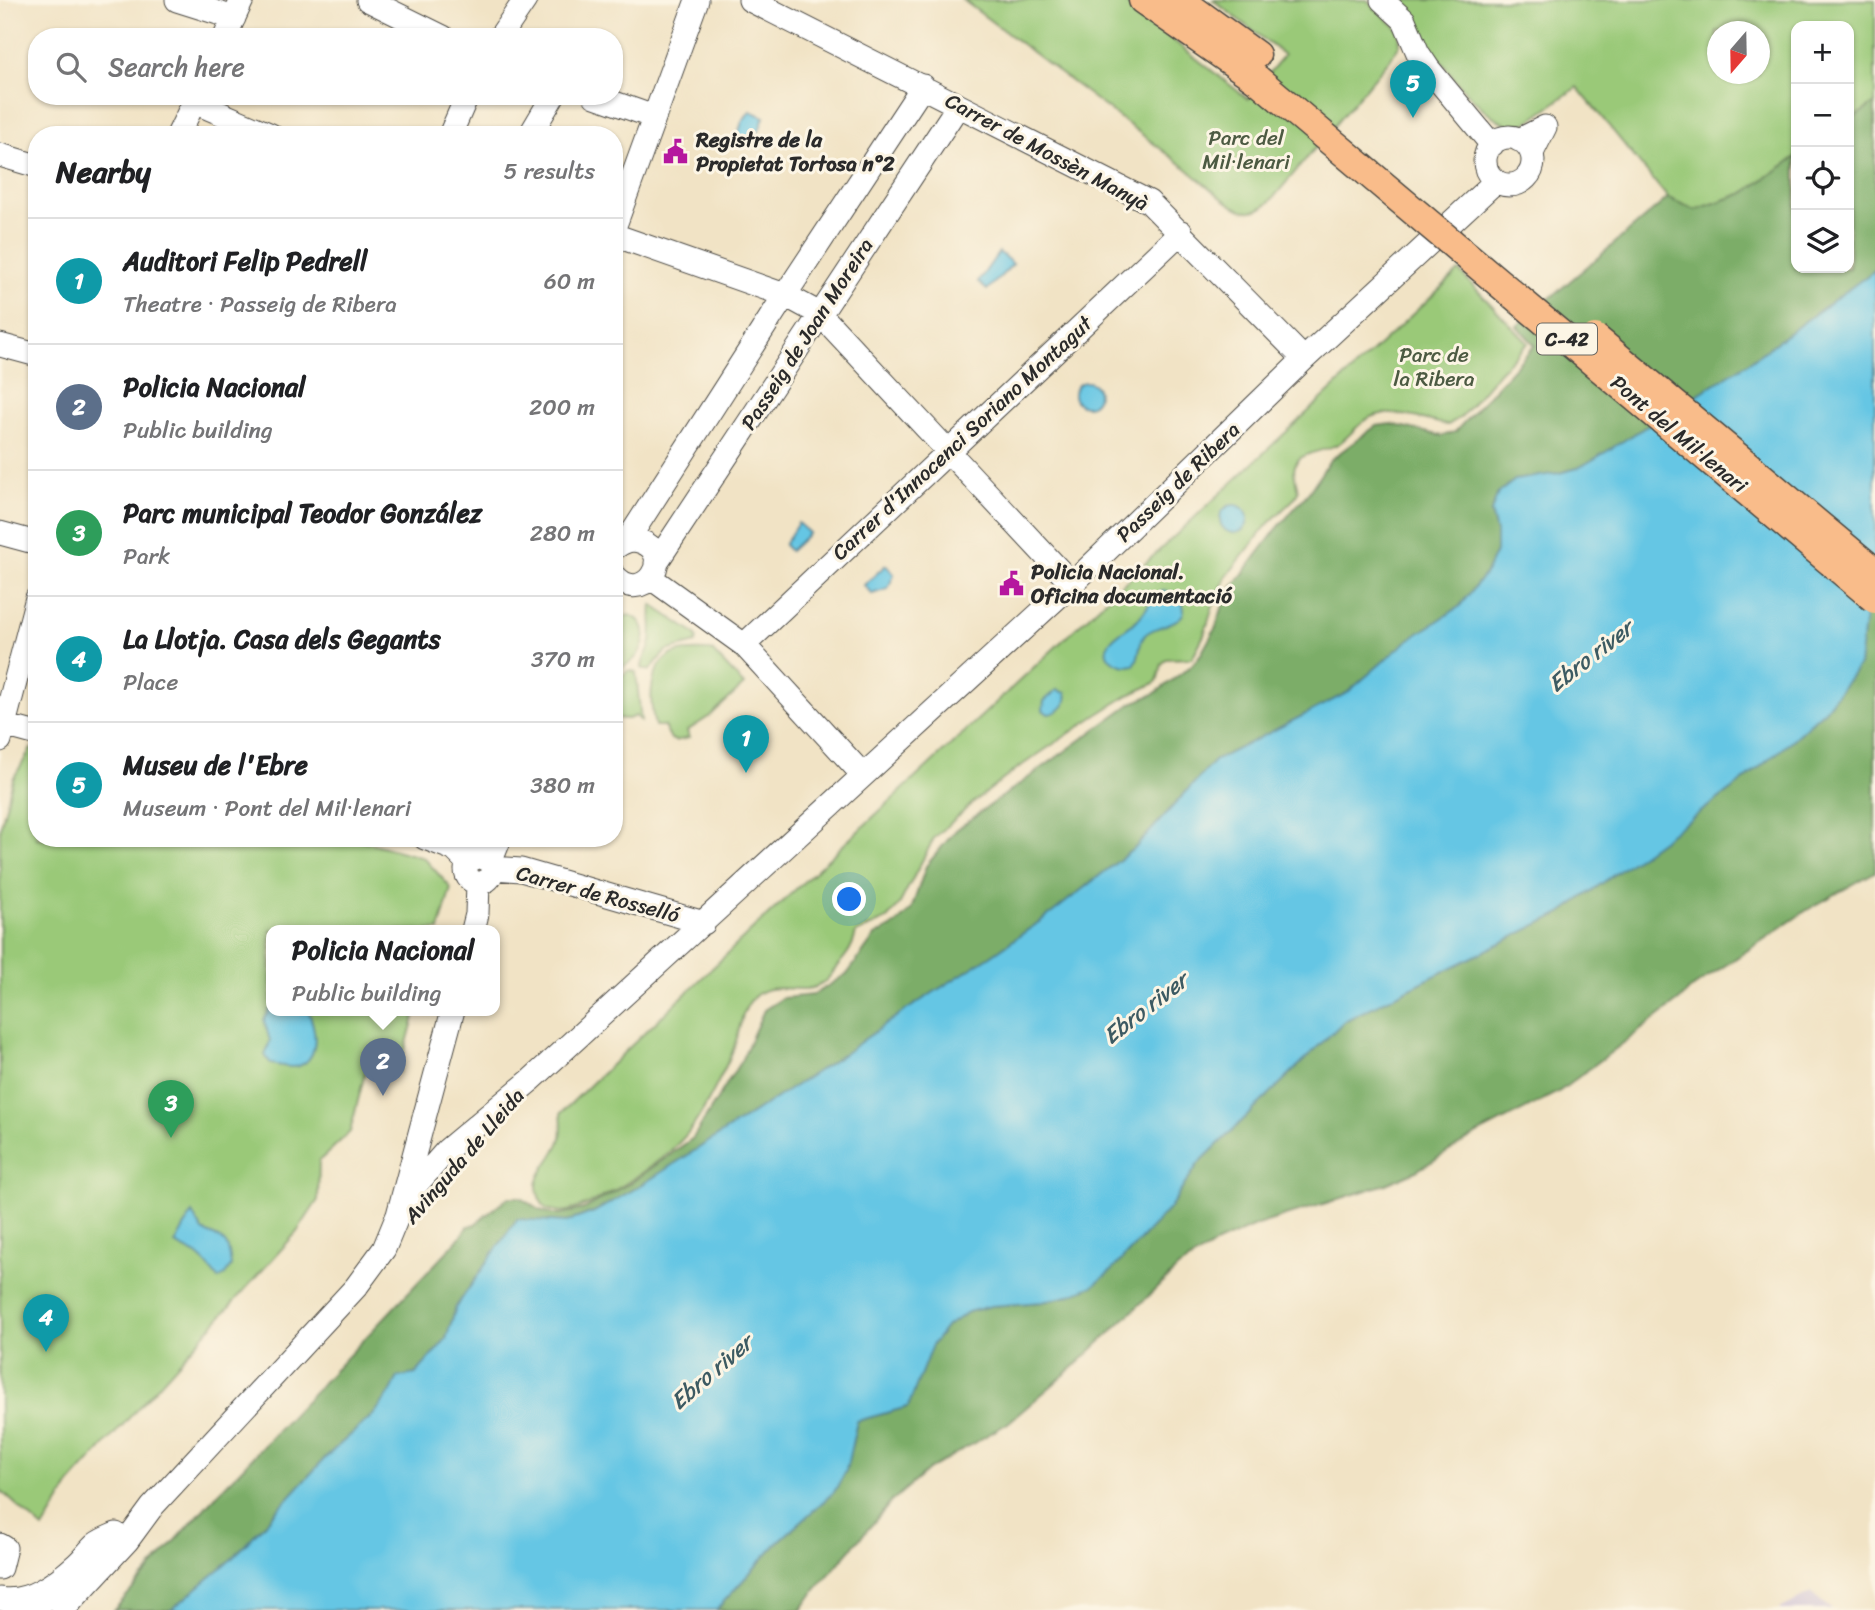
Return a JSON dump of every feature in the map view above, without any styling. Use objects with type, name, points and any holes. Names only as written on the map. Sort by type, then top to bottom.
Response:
[{"type":"main road","name":"C-42","points":[[1143,0],[1264,72]]},
{"type":"main road","name":"C-42","points":[[1180,0],[1264,72]]},
{"type":"main road","name":"Pont del Mil·lenari","points":[[1264,72],[1875,572]]},
{"type":"main road","name":"Pont del Mil·lenari","points":[[1264,72],[1875,599]]},
{"type":"street","points":[[177,0],[234,18]]},
{"type":"street","points":[[368,0],[425,28]]},
{"type":"street","points":[[506,28],[525,0]]},
{"type":"street","points":[[623,203],[697,0]]},
{"type":"street","name":"Carrer de Mossèn Manyà","points":[[750,0],[1149,201],[1304,359]]},
{"type":"street","points":[[1382,0],[1404,20],[1418,53],[1428,68],[1492,145]]},
{"type":"street","name":"Passeig de Joan Moreira","points":[[623,539],[923,86]]},
{"type":"street","points":[[182,126],[192,105]]},
{"type":"street","points":[[208,105],[252,126]]},
{"type":"street","points":[[454,126],[463,105]]},
{"type":"street","points":[[535,126],[548,105]]},
{"type":"street","points":[[620,105],[654,117]]},
{"type":"street","name":"Passeig de Joan Moreira","points":[[654,570],[958,106]]},
{"type":"street","points":[[1502,139],[1526,147],[1533,168],[1525,180],[1514,185],[1496,181],[1488,172],[1485,161],[1492,145],[1502,139]]},
{"type":"street","points":[[0,155],[28,163]]},
{"type":"street","name":"Passeig de Ribera","points":[[531,1080],[1072,584],[1304,359],[1496,181]]},
{"type":"street","name":"Carrer d'Innocenci Soriano Montagut","points":[[744,645],[1181,232]]},
{"type":"street","points":[[623,238],[785,295],[820,314],[1072,584]]},
{"type":"street","points":[[0,345],[28,353]]},
{"type":"street","points":[[0,533],[28,541]]},
{"type":"street","points":[[623,545],[639,540],[647,544],[653,550],[654,570],[744,645],[863,775]]},
{"type":"street","points":[[623,583],[638,585],[654,570]]},
{"type":"street","points":[[28,632],[2,730],[28,733]]},
{"type":"street","name":"Carrer de Rosselló","points":[[449,847],[481,869],[521,870],[704,923]]},
{"type":"street","points":[[474,925],[481,869],[496,847]]},
{"type":"street","points":[[62,1610],[128,1541],[152,1507],[356,1287],[384,1250],[398,1215],[451,1016]]},
{"type":"street","name":"Avinguda de Lleida","points":[[398,1215],[416,1185],[450,1147],[531,1080]]},
{"type":"street","name":"Avinguda de Lleida","points":[[384,1250],[439,1181],[531,1080]]},
{"type":"street","name":"Avinguda de Lleida","points":[[421,1130],[429,1139],[450,1147]]},
{"type":"street","points":[[0,1599],[9,1601],[25,1598],[52,1584],[97,1543],[116,1534],[152,1507]]},
{"type":"street","points":[[26,1610],[80,1575],[116,1534]]},
{"type":"street","points":[[0,1545],[5,1548],[0,1568]]},
{"type":"shaded area","points":[[1811,1593],[1832,1610],[1778,1610]]},
{"type":"green space","name":"Parc del Mil·lenari","points":[[963,0],[1122,0],[1248,99],[1284,55],[1213,0],[1367,0],[1399,30],[1400,44],[1274,197],[1260,209],[1247,211],[1227,202],[1177,161]]},
{"type":"green space","points":[[1400,0],[1875,0],[1875,103],[1854,118],[1854,21],[1791,21],[1791,160],[1744,193],[1695,210],[1668,198],[1577,87],[1519,128],[1502,122],[1485,110],[1468,94],[1436,54]]},
{"type":"green space","points":[[1875,103],[1875,270],[1748,363],[1596,458],[1578,468],[1515,480],[1498,493],[1491,512],[1496,532],[1496,552],[1487,571],[1459,607],[1407,641],[1347,693],[1214,761],[1136,847],[1052,913],[992,955],[640,1186],[594,1212],[567,1222],[517,1220],[456,1307],[446,1339],[416,1374],[398,1378],[374,1414],[328,1455],[234,1557],[171,1610],[114,1610],[211,1501],[455,1243],[468,1226],[475,1224],[509,1197],[519,1197],[552,1214],[584,1209],[632,1182],[693,1138],[742,1059],[764,1010],[783,998],[813,995],[848,973],[875,936],[895,925],[911,910],[926,866],[956,830],[1132,703],[1154,694],[1191,666],[1216,627],[1226,596],[1309,492],[1330,460],[1376,426],[1391,424],[1442,436],[1455,432],[1535,345],[1517,326],[1668,198],[1695,210],[1744,193],[1791,160],[1791,273],[1854,273],[1854,118]]},
{"type":"green space","name":"Parc de la Ribera","points":[[1459,271],[1528,343],[1461,417],[1448,425],[1398,414],[1375,415],[1338,444],[1298,460],[1294,471],[1298,492],[1268,524],[1226,577],[1204,635],[1192,658],[1166,659],[1157,681],[1095,716],[1018,768],[974,802],[934,838],[898,907],[887,919],[856,933],[847,954],[823,983],[803,989],[769,989],[754,997],[745,1009],[734,1048],[709,1100],[693,1126],[670,1151],[636,1177],[599,1199],[564,1212],[546,1209],[537,1190],[538,1181],[560,1141],[561,1113],[752,930]]},
{"type":"green space","points":[[1875,586],[1875,872],[1807,910],[1689,990],[1680,1000],[1560,1091],[1479,1133],[1416,1171],[1386,1184],[1257,1225],[1217,1243],[1178,1268],[1077,1364],[1008,1423],[928,1470],[893,1500],[801,1610],[716,1610],[778,1542],[834,1492],[852,1445],[857,1421],[908,1407],[932,1345],[947,1326],[968,1312],[991,1306],[1042,1302],[1068,1296],[1113,1269],[1169,1209],[1198,1164],[1344,1021],[1561,913],[1743,781],[1784,747],[1825,710],[1859,665],[1865,615]]},
{"type":"green space","points":[[652,605],[697,638],[696,643],[666,651],[649,671],[642,668],[651,641]]},
{"type":"green space","points":[[629,615],[640,622],[644,638],[641,650],[623,667],[623,617]]},
{"type":"green space","points":[[712,651],[744,685],[710,716],[687,731],[689,738],[675,741],[664,726],[655,726],[651,699],[656,672],[672,654]]},
{"type":"green space","points":[[629,670],[636,672],[641,721],[636,716],[623,719],[623,675]]},
{"type":"green space","points":[[28,754],[28,847],[385,847],[424,858],[451,888],[440,925],[266,925],[266,1016],[414,1016],[399,1072],[367,1065],[350,1132],[319,1161],[318,1200],[297,1232],[72,1481],[43,1529],[0,1490],[0,829],[13,779]]},
{"type":"water","points":[[750,111],[764,117],[757,136],[749,146],[736,140],[742,122]]},
{"type":"water","points":[[999,252],[1013,264],[987,290],[978,282]]},
{"type":"water","name":"Ebro river","points":[[1875,270],[1875,586],[1865,615],[1859,665],[1825,710],[1743,781],[1561,913],[1344,1021],[1198,1164],[1169,1209],[1113,1269],[1093,1286],[1042,1302],[991,1306],[968,1312],[947,1326],[932,1345],[908,1407],[857,1421],[846,1471],[834,1492],[778,1542],[716,1610],[171,1610],[234,1557],[328,1455],[374,1414],[398,1377],[416,1374],[446,1339],[456,1307],[517,1219],[567,1222],[594,1212],[640,1186],[992,955],[1052,913],[1136,847],[1214,761],[1347,693],[1407,641],[1459,607],[1487,571],[1496,552],[1496,532],[1491,512],[1498,493],[1515,480],[1578,468],[1596,458],[1748,363]]},
{"type":"water","points":[[1086,382],[1095,385],[1098,394],[1095,403],[1086,406],[1077,403],[1074,394],[1077,385]]},
{"type":"water","points":[[1234,505],[1244,509],[1248,519],[1244,529],[1234,533],[1224,529],[1220,519],[1224,509]]},
{"type":"water","points":[[798,523],[809,533],[790,551],[784,545]]},
{"type":"water","points":[[886,565],[894,574],[888,589],[872,594],[864,585]]},
{"type":"water","points":[[1163,591],[1175,593],[1184,611],[1181,617],[1145,635],[1134,665],[1112,661],[1107,652],[1110,642],[1137,620]]},
{"type":"water","points":[[1057,690],[1066,693],[1066,701],[1059,710],[1048,714],[1043,710],[1044,701]]},
{"type":"water","points":[[266,1016],[310,1016],[315,1041],[306,1061],[299,1066],[288,1067],[271,1064],[265,1055],[270,1041],[264,1020]]},
{"type":"water","points":[[192,1213],[203,1231],[221,1239],[227,1245],[231,1266],[225,1275],[218,1279],[197,1255],[175,1244]]},
{"type":"place","name":"Museu de l'Ebre","points":[[1413,118]]},
{"type":"place","name":"Registre de la Propietat Tortosa n°2","points":[[676,152]]},
{"type":"place","name":"Policia Nacional. Oficina documentació","points":[[1011,584]]},
{"type":"place","name":"Auditori Felip Pedrell","points":[[746,773]]},
{"type":"place","name":"Policia Nacional","points":[[383,1096]]},
{"type":"place","name":"Parc municipal Teodor González","points":[[171,1138]]},
{"type":"place","name":"La Llotja. Casa dels Gegants","points":[[46,1352]]}]
